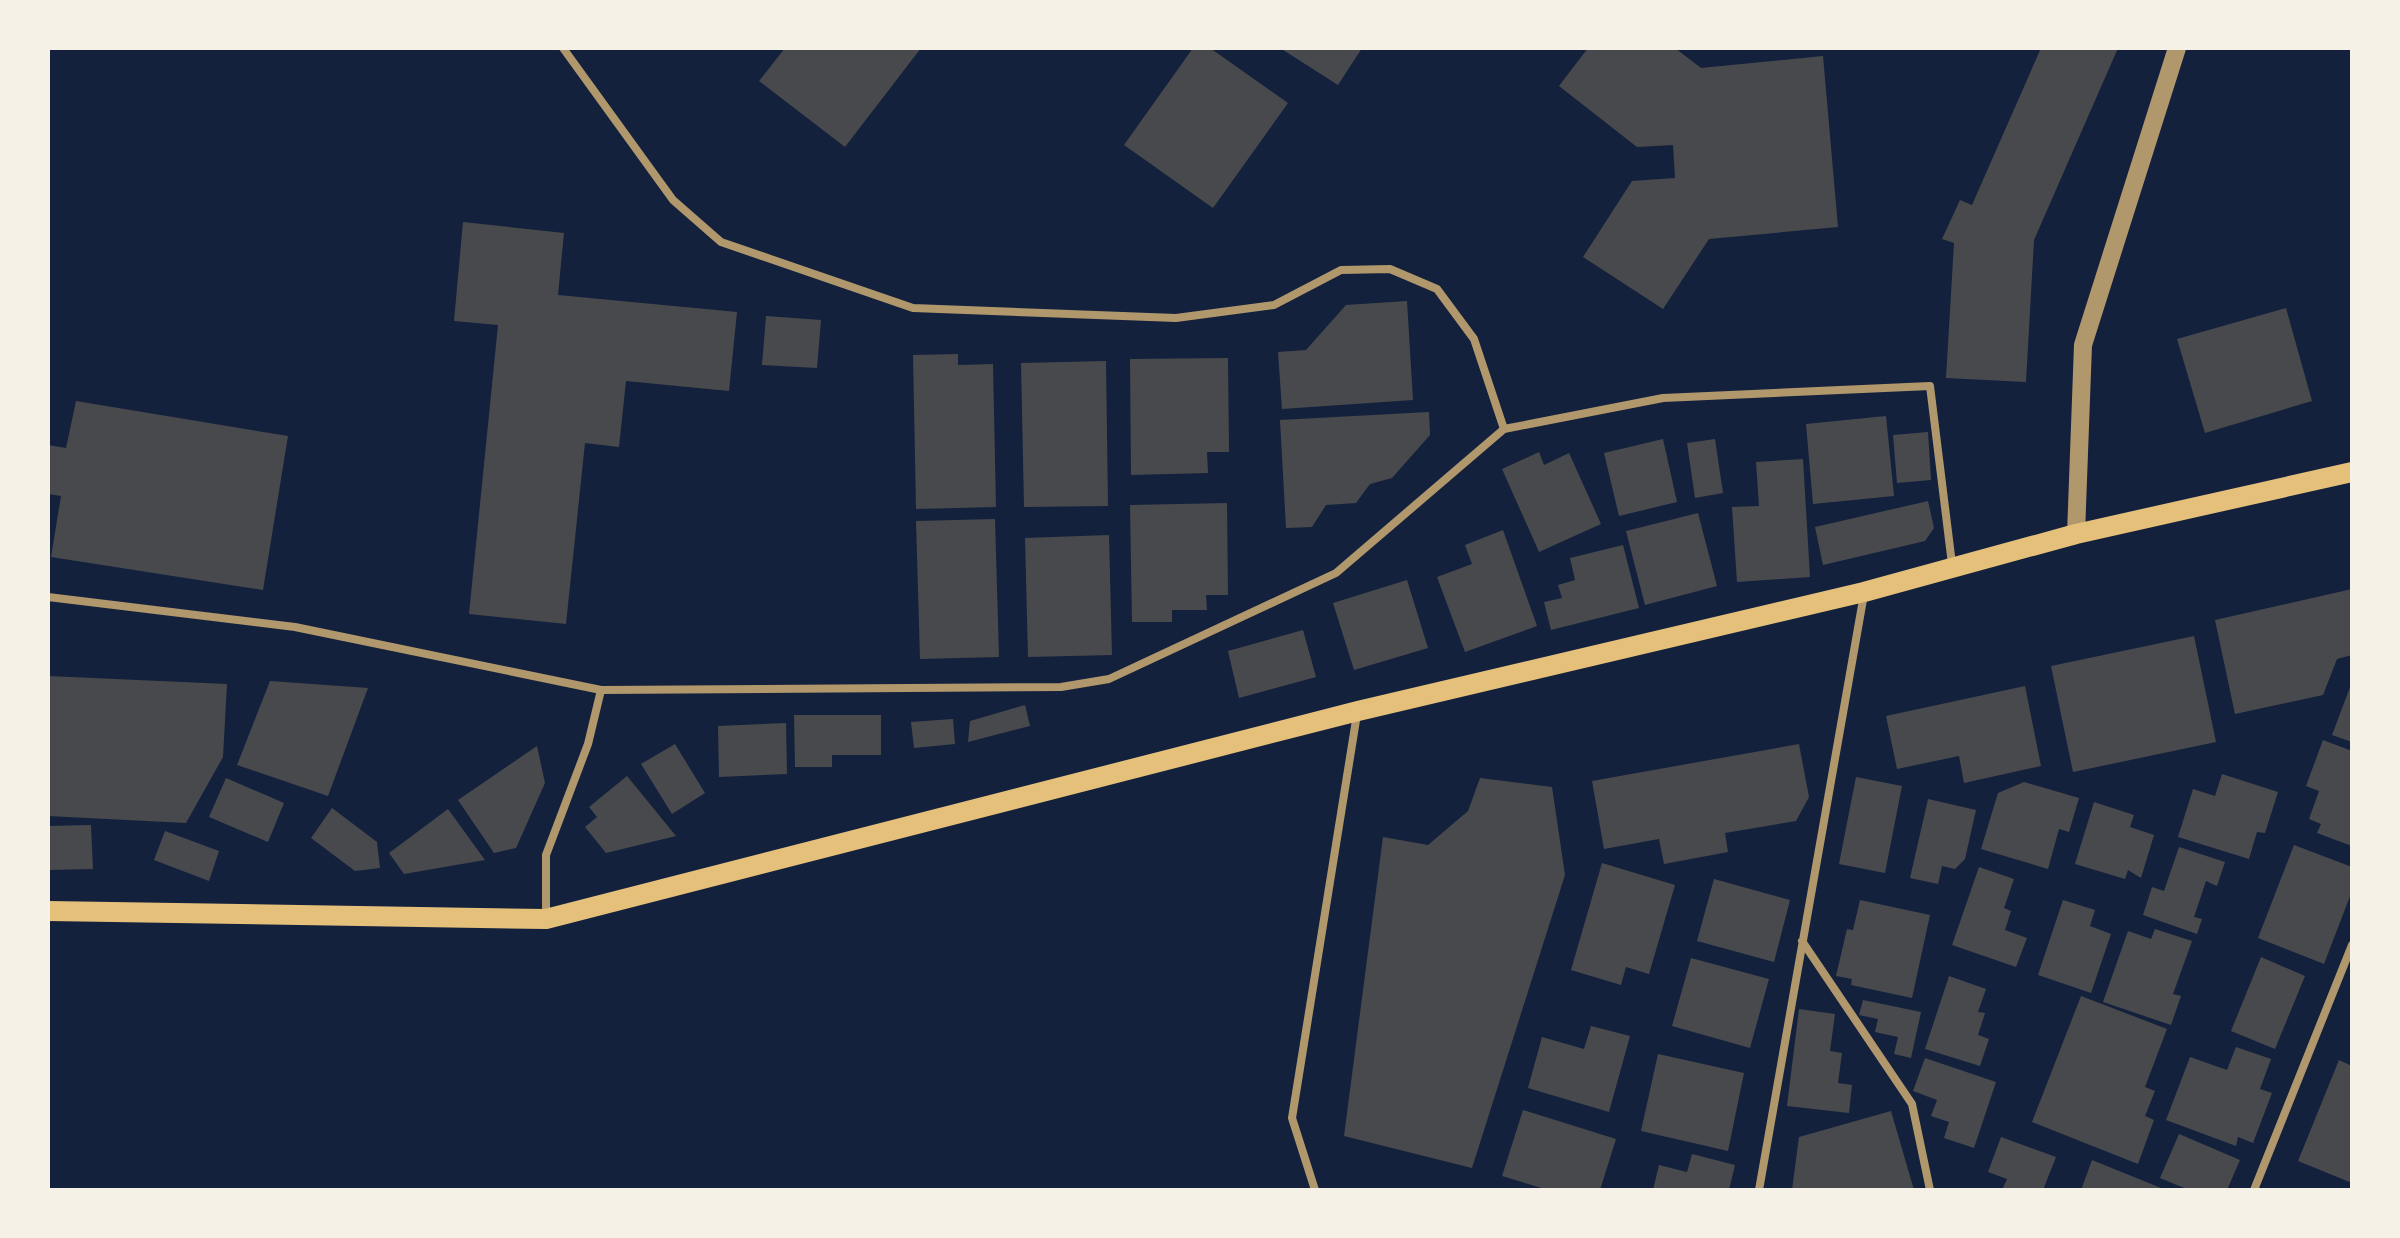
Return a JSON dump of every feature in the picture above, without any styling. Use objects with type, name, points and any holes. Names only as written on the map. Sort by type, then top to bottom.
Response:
[{"type":"main road","points":[[48,911],[546,919],[1358,711],[1864,592],[2076,534],[2352,472]]},
{"type":"street","points":[[2076,534],[2084,345],[2177,48]]},
{"type":"lane","points":[[563,48],[673,200],[721,242],[912,308],[1176,318],[1274,305],[1340,270],[1390,269],[1437,289],[1474,339],[1504,429]]},
{"type":"lane","points":[[48,598],[295,627],[600,690],[1060,687],[1109,679],[1336,573],[1504,429],[1663,398],[1930,386],[1953,567]]},
{"type":"lane","points":[[1759,1190],[1864,592]]},
{"type":"lane","points":[[546,919],[546,854],[588,744],[600,690]]},
{"type":"lane","points":[[1315,1190],[1292,1118],[1358,711]]},
{"type":"lane","points":[[1802,941],[1912,1104],[1930,1190]]},
{"type":"lane","points":[[2254,1190],[2352,945]]},
{"type":"building","points":[[785,48],[921,48],[845,147],[759,81]]},
{"type":"building","points":[[1193,48],[1210,48],[1288,103],[1213,208],[1124,145]]},
{"type":"building","points":[[1280,48],[1362,48],[1338,85]]},
{"type":"building","points":[[1588,48],[1675,48],[1701,68],[1823,56],[1838,227],[1709,239],[1663,309],[1583,257],[1632,181],[1675,178],[1673,145],[1637,147],[1559,86]]},
{"type":"building","points":[[2041,48],[2118,48],[2034,240],[2026,382],[1946,378],[1954,243],[1942,239],[1960,200],[1972,205]]},
{"type":"building","points":[[463,222],[564,233],[558,295],[737,312],[729,391],[626,381],[619,447],[585,443],[566,624],[469,614],[498,325],[454,321]]},
{"type":"building","points":[[1407,301],[1413,400],[1282,409],[1278,352],[1306,350],[1346,305]]},
{"type":"building","points":[[2286,308],[2312,401],[2205,433],[2177,339]]},
{"type":"building","points":[[766,316],[821,320],[817,368],[762,365]]},
{"type":"building","points":[[958,354],[958,365],[993,364],[996,507],[916,509],[913,355]]},
{"type":"building","points":[[1228,358],[1229,452],[1207,452],[1208,473],[1131,475],[1130,359]]},
{"type":"building","points":[[1106,361],[1108,506],[1024,507],[1021,363]]},
{"type":"building","points":[[76,401],[288,436],[263,590],[51,557],[61,496],[48,494],[48,445],[66,448]]},
{"type":"building","points":[[1429,412],[1430,435],[1392,478],[1370,484],[1356,503],[1326,505],[1312,527],[1286,528],[1280,420]]},
{"type":"building","points":[[1886,416],[1894,496],[1813,504],[1806,424]]},
{"type":"building","points":[[1928,432],[1931,480],[1897,483],[1893,435]]},
{"type":"building","points":[[1663,439],[1677,502],[1619,516],[1604,453]]},
{"type":"building","points":[[1715,439],[1723,493],[1695,498],[1687,443]]},
{"type":"building","points":[[1539,452],[1544,465],[1569,453],[1601,524],[1539,552],[1502,469]]},
{"type":"building","points":[[1803,459],[1810,577],[1737,582],[1732,507],[1759,506],[1756,462]]},
{"type":"building","points":[[1928,501],[1934,528],[1925,541],[1823,565],[1815,527]]},
{"type":"building","points":[[1227,503],[1228,595],[1206,595],[1207,610],[1172,610],[1172,622],[1132,622],[1130,505]]},
{"type":"building","points":[[1698,513],[1717,586],[1645,605],[1626,531]]},
{"type":"building","points":[[995,519],[999,657],[920,659],[916,521]]},
{"type":"building","points":[[1503,530],[1537,626],[1465,652],[1437,577],[1472,564],[1465,545]]},
{"type":"building","points":[[1109,535],[1112,655],[1028,657],[1025,538]]},
{"type":"building","points":[[1623,545],[1639,608],[1551,630],[1544,602],[1562,598],[1558,585],[1575,580],[1570,558]]},
{"type":"building","points":[[1407,580],[1428,648],[1354,670],[1333,603]]},
{"type":"building","points":[[2352,589],[2352,655],[2337,659],[2323,695],[2235,714],[2215,620]]},
{"type":"building","points":[[1303,630],[1316,677],[1239,698],[1228,651]]},
{"type":"building","points":[[2194,636],[2216,742],[2073,772],[2051,666]]},
{"type":"building","points":[[48,676],[227,684],[223,757],[186,823],[48,816]]},
{"type":"building","points":[[270,681],[368,688],[328,796],[237,765]]},
{"type":"building","points":[[2352,682],[2352,742],[2332,735]]},
{"type":"building","points":[[2025,686],[2041,766],[1964,783],[1959,756],[1897,769],[1886,716]]},
{"type":"building","points":[[1025,705],[1030,726],[968,742],[970,721]]},
{"type":"building","points":[[794,715],[881,715],[881,755],[832,755],[832,767],[795,767]]},
{"type":"building","points":[[953,719],[955,744],[914,748],[911,722]]},
{"type":"building","points":[[786,723],[787,774],[719,777],[718,726]]},
{"type":"building","points":[[2323,740],[2352,751],[2352,846],[2317,833],[2321,824],[2309,819],[2319,791],[2306,786]]},
{"type":"building","points":[[675,744],[705,793],[672,814],[641,764]]},
{"type":"building","points":[[1799,744],[1809,797],[1796,821],[1725,833],[1728,852],[1664,864],[1659,839],[1604,849],[1592,781]]},
{"type":"building","points":[[537,746],[545,783],[516,848],[494,853],[458,800]]},
{"type":"building","points":[[2222,774],[2278,792],[2265,833],[2257,832],[2249,859],[2178,837],[2193,789],[2215,796]]},
{"type":"building","points":[[627,776],[676,836],[606,853],[585,827],[597,817],[589,807]]},
{"type":"building","points":[[1856,777],[1902,786],[1885,873],[1839,864]]},
{"type":"building","points":[[226,778],[284,803],[268,842],[209,817]]},
{"type":"building","points":[[1480,778],[1552,787],[1565,875],[1472,1168],[1344,1136],[1383,837],[1428,845],[1468,811]]},
{"type":"building","points":[[2024,782],[2079,798],[2069,832],[2059,829],[2048,869],[1981,849],[1998,793]]},
{"type":"building","points":[[1928,799],[1976,810],[1965,859],[1955,869],[1942,866],[1938,884],[1910,878]]},
{"type":"building","points":[[2094,802],[2134,815],[2130,827],[2154,835],[2141,878],[2128,870],[2125,879],[2075,864]]},
{"type":"building","points":[[332,808],[377,842],[380,868],[355,871],[311,838]]},
{"type":"building","points":[[448,809],[485,860],[404,874],[389,853]]},
{"type":"building","points":[[91,825],[93,869],[48,870],[48,826]]},
{"type":"building","points":[[165,831],[219,851],[209,881],[154,860]]},
{"type":"building","points":[[2294,845],[2352,867],[2352,891],[2324,964],[2258,938]]},
{"type":"building","points":[[2179,847],[2225,862],[2217,886],[2206,881],[2194,917],[2202,919],[2197,934],[2143,915],[2152,887],[2164,891]]},
{"type":"building","points":[[1602,863],[1675,885],[1649,974],[1626,967],[1621,985],[1571,970]]},
{"type":"building","points":[[1979,867],[2014,879],[2004,908],[2011,911],[2005,930],[2027,938],[2016,967],[1952,945]]},
{"type":"building","points":[[1714,879],[1790,900],[1774,962],[1697,941]]},
{"type":"building","points":[[1860,900],[1930,915],[1912,998],[1851,985],[1852,979],[1836,976],[1847,929],[1853,930]]},
{"type":"building","points":[[2063,900],[2095,910],[2090,926],[2111,934],[2091,993],[2038,975]]},
{"type":"building","points":[[2155,929],[2192,941],[2173,994],[2181,996],[2171,1025],[2103,1002],[2128,931],[2151,939]]},
{"type":"building","points":[[2261,957],[2305,976],[2275,1049],[2231,1031]]},
{"type":"building","points":[[1691,958],[1769,979],[1750,1048],[1672,1026]]},
{"type":"building","points":[[1949,976],[1986,989],[1978,1012],[1985,1013],[1978,1035],[1989,1039],[1980,1066],[1925,1049]]},
{"type":"building","points":[[2081,996],[2167,1029],[2145,1087],[2155,1091],[2145,1116],[2154,1120],[2138,1164],[2032,1122]]},
{"type":"building","points":[[1863,1000],[1921,1012],[1911,1058],[1894,1054],[1898,1037],[1875,1032],[1878,1019],[1859,1015]]},
{"type":"building","points":[[1799,1009],[1835,1014],[1830,1051],[1842,1053],[1838,1083],[1852,1085],[1849,1113],[1787,1106]]},
{"type":"building","points":[[1591,1026],[1630,1036],[1609,1112],[1528,1088],[1542,1037],[1584,1049]]},
{"type":"building","points":[[2236,1047],[2271,1059],[2260,1089],[2272,1093],[2253,1143],[2238,1137],[2236,1146],[2166,1120],[2190,1057],[2227,1070]]},
{"type":"building","points":[[1658,1054],[1744,1073],[1728,1151],[1641,1131]]},
{"type":"building","points":[[1925,1058],[1996,1082],[1974,1148],[1944,1138],[1949,1122],[1931,1116],[1937,1100],[1913,1091]]},
{"type":"building","points":[[2339,1060],[2352,1066],[2352,1183],[2298,1161]]},
{"type":"building","points":[[1523,1110],[1616,1139],[1600,1190],[1548,1190],[1502,1176]]},
{"type":"building","points":[[1891,1111],[1914,1190],[1792,1190],[1799,1137]]},
{"type":"building","points":[[2179,1134],[2240,1160],[2227,1190],[2189,1190],[2160,1178]]},
{"type":"building","points":[[2001,1137],[2056,1157],[2043,1190],[2002,1190],[2007,1179],[1988,1172]]},
{"type":"building","points":[[1692,1154],[1735,1165],[1729,1190],[1653,1190],[1659,1165],[1687,1172]]},
{"type":"building","points":[[2092,1160],[2166,1190],[2081,1190]]}]
